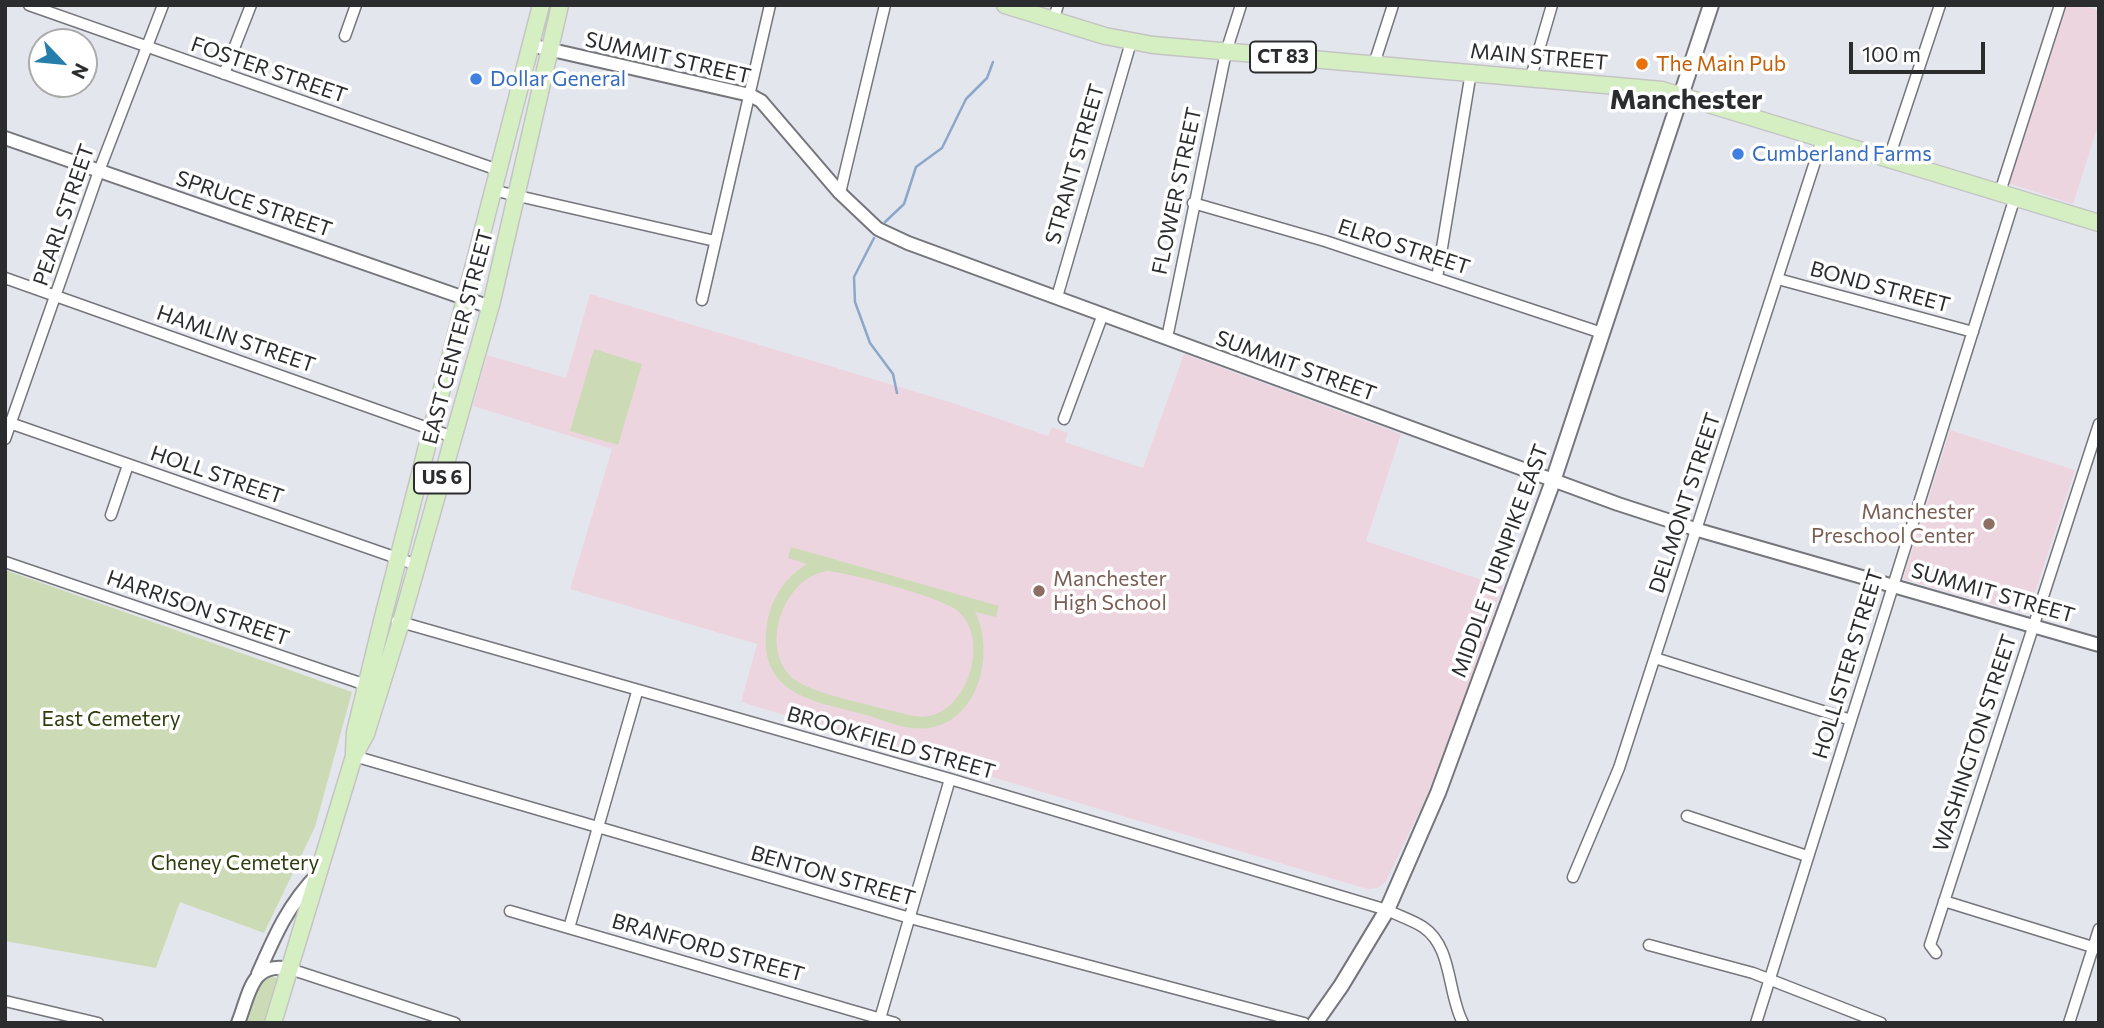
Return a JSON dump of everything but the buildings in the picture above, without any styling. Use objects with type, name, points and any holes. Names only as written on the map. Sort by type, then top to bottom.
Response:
[{"type":"main road","name":"EAST CENTER STREET","points":[[274,1023],[354,755],[366,734],[383,617],[541,5]]},
{"type":"main road","name":"EAST CENTER STREET","points":[[373,687],[401,622],[490,307],[560,5]]},
{"type":"main road","name":"MAIN STREET","points":[[1005,5],[1055,13],[1130,42],[1642,87],[1682,94],[2099,223]]},
{"type":"main road","name":"MIDDLE TURNPIKE EAST","points":[[1315,1023],[1387,910],[1438,793],[1553,481],[1711,5]]},
{"type":"street","name":"FOSTER STREET","points":[[29,5],[498,170]]},
{"type":"street","name":"PEARL STREET","points":[[5,439],[8,423],[99,170],[163,5]]},
{"type":"street","points":[[224,74],[251,5]]},
{"type":"street","points":[[345,36],[356,5]]},
{"type":"street","points":[[702,300],[771,5]]},
{"type":"street","points":[[840,193],[885,5]]},
{"type":"street","name":"FLOWER STREET","points":[[1167,338],[1226,52],[1241,5]]},
{"type":"street","points":[[1374,64],[1393,5]]},
{"type":"street","points":[[1531,77],[1552,5]]},
{"type":"street","points":[[1889,158],[1940,5]]},
{"type":"street","name":"HOLLISTER STREET","points":[[1756,1023],[1973,332],[2060,5]]},
{"type":"street","name":"STRANT STREET","points":[[1057,297],[1130,42]]},
{"type":"street","name":"SUMMIT STREET","points":[[530,45],[750,95],[761,101],[840,193],[882,231],[1553,481],[1698,530],[2099,645]]},
{"type":"street","points":[[1437,278],[1471,72]]},
{"type":"street","name":"DELMONT STREET","points":[[1573,877],[1619,768],[1823,137]]},
{"type":"street","name":"SPRUCE STREET","points":[[5,138],[490,307]]},
{"type":"street","points":[[492,190],[715,241]]},
{"type":"street","name":"ELRO STREET","points":[[1193,202],[1602,333]]},
{"type":"street","name":"HAMLIN STREET","points":[[5,278],[453,437]]},
{"type":"street","name":"BOND STREET","points":[[1778,279],[1973,332]]},
{"type":"street","points":[[1063,419],[1103,314]]},
{"type":"street","name":"HOLL STREET","points":[[8,423],[417,565]]},
{"type":"street","name":"WASHINGTON STREET","points":[[1936,953],[1930,945],[2099,424]]},
{"type":"street","points":[[111,515],[128,465]]},
{"type":"street","name":"HARRISON STREET","points":[[5,562],[373,687]]},
{"type":"street","name":"BROOKFIELD STREET","points":[[383,617],[637,692],[950,779],[1387,910],[1422,926],[1434,937],[1442,950],[1455,1008],[1463,1023]]},
{"type":"street","points":[[1655,658],[1851,720]]},
{"type":"street","points":[[569,928],[637,692]]},
{"type":"street","name":"BENTON STREET","points":[[354,755],[910,918],[1304,1023]]},
{"type":"street","points":[[879,1020],[950,779]]},
{"type":"street","points":[[1687,816],[1807,856]]},
{"type":"street","points":[[238,1023],[289,905],[321,870]]},
{"type":"street","points":[[1944,901],[2096,948]]},
{"type":"street","name":"BRANFORD STREET","points":[[510,911],[895,1023]]},
{"type":"street","points":[[2069,1023],[2096,948],[2099,929]]},
{"type":"street","points":[[1649,945],[1769,979],[1881,1023]]},
{"type":"street","points":[[258,974],[268,967],[290,969],[455,1023]]},
{"type":"street","points":[[5,1001],[95,1022]]},
{"type":"shaded area","points":[[2065,5],[2081,5],[2099,11],[2099,123],[2073,204],[2008,183]]},
{"type":"shaded area","name":"Manchester High School","points":[[590,294],[953,403],[1048,436],[1052,427],[1068,433],[1065,442],[1143,468],[1184,354],[1401,434],[1366,541],[1503,587],[1450,738],[1424,802],[1386,881],[1378,888],[1367,889],[741,702],[757,644],[570,589],[612,449],[473,406],[487,355],[566,378]]},
{"type":"shaded area","name":"Manchester Preschool Center","points":[[1950,430],[2075,470],[2028,614],[1903,579]]},
{"type":"green space","points":[[594,349],[642,364],[618,445],[570,431]]},
{"type":"green space","points":[[791,547],[999,606],[996,617],[975,612],[981,628],[983,664],[979,682],[961,712],[946,722],[929,728],[905,727],[809,699],[780,681],[771,667],[766,648],[769,615],[786,582],[807,564],[788,558]],"holes":[[[828,571],[917,593],[959,612],[968,624],[972,638],[971,670],[957,698],[946,709],[920,717],[858,702],[804,685],[795,680],[784,667],[778,651],[777,634],[780,616],[788,600],[799,586],[812,576]]]},
{"type":"green space","name":"East Cemetery","points":[[5,570],[352,692],[315,827],[264,933],[180,902],[156,968],[5,941]]},
{"type":"green space","points":[[270,975],[278,979],[264,1023],[245,1023],[263,978]]},
{"type":"waterway","points":[[885,222],[904,204],[916,167],[942,148],[966,99],[987,78],[993,62]]},
{"type":"waterway","points":[[874,238],[854,277],[855,302],[870,343],[893,374],[897,393]]},
{"type":"place","name":"The Main Pub","points":[[1642,64]]},
{"type":"place","name":"Dollar General","points":[[476,79]]},
{"type":"place","name":"Cumberland Farms","points":[[1738,154]]},
{"type":"place","name":"Manchester Preschool Center","points":[[1989,524]]},
{"type":"place","name":"Manchester High School","points":[[1039,591]]},
{"type":"district","name":"Manchester","points":[[1686,100]]},
{"type":"park label","name":"Cheney Cemetery","points":[[235,863]]}]
